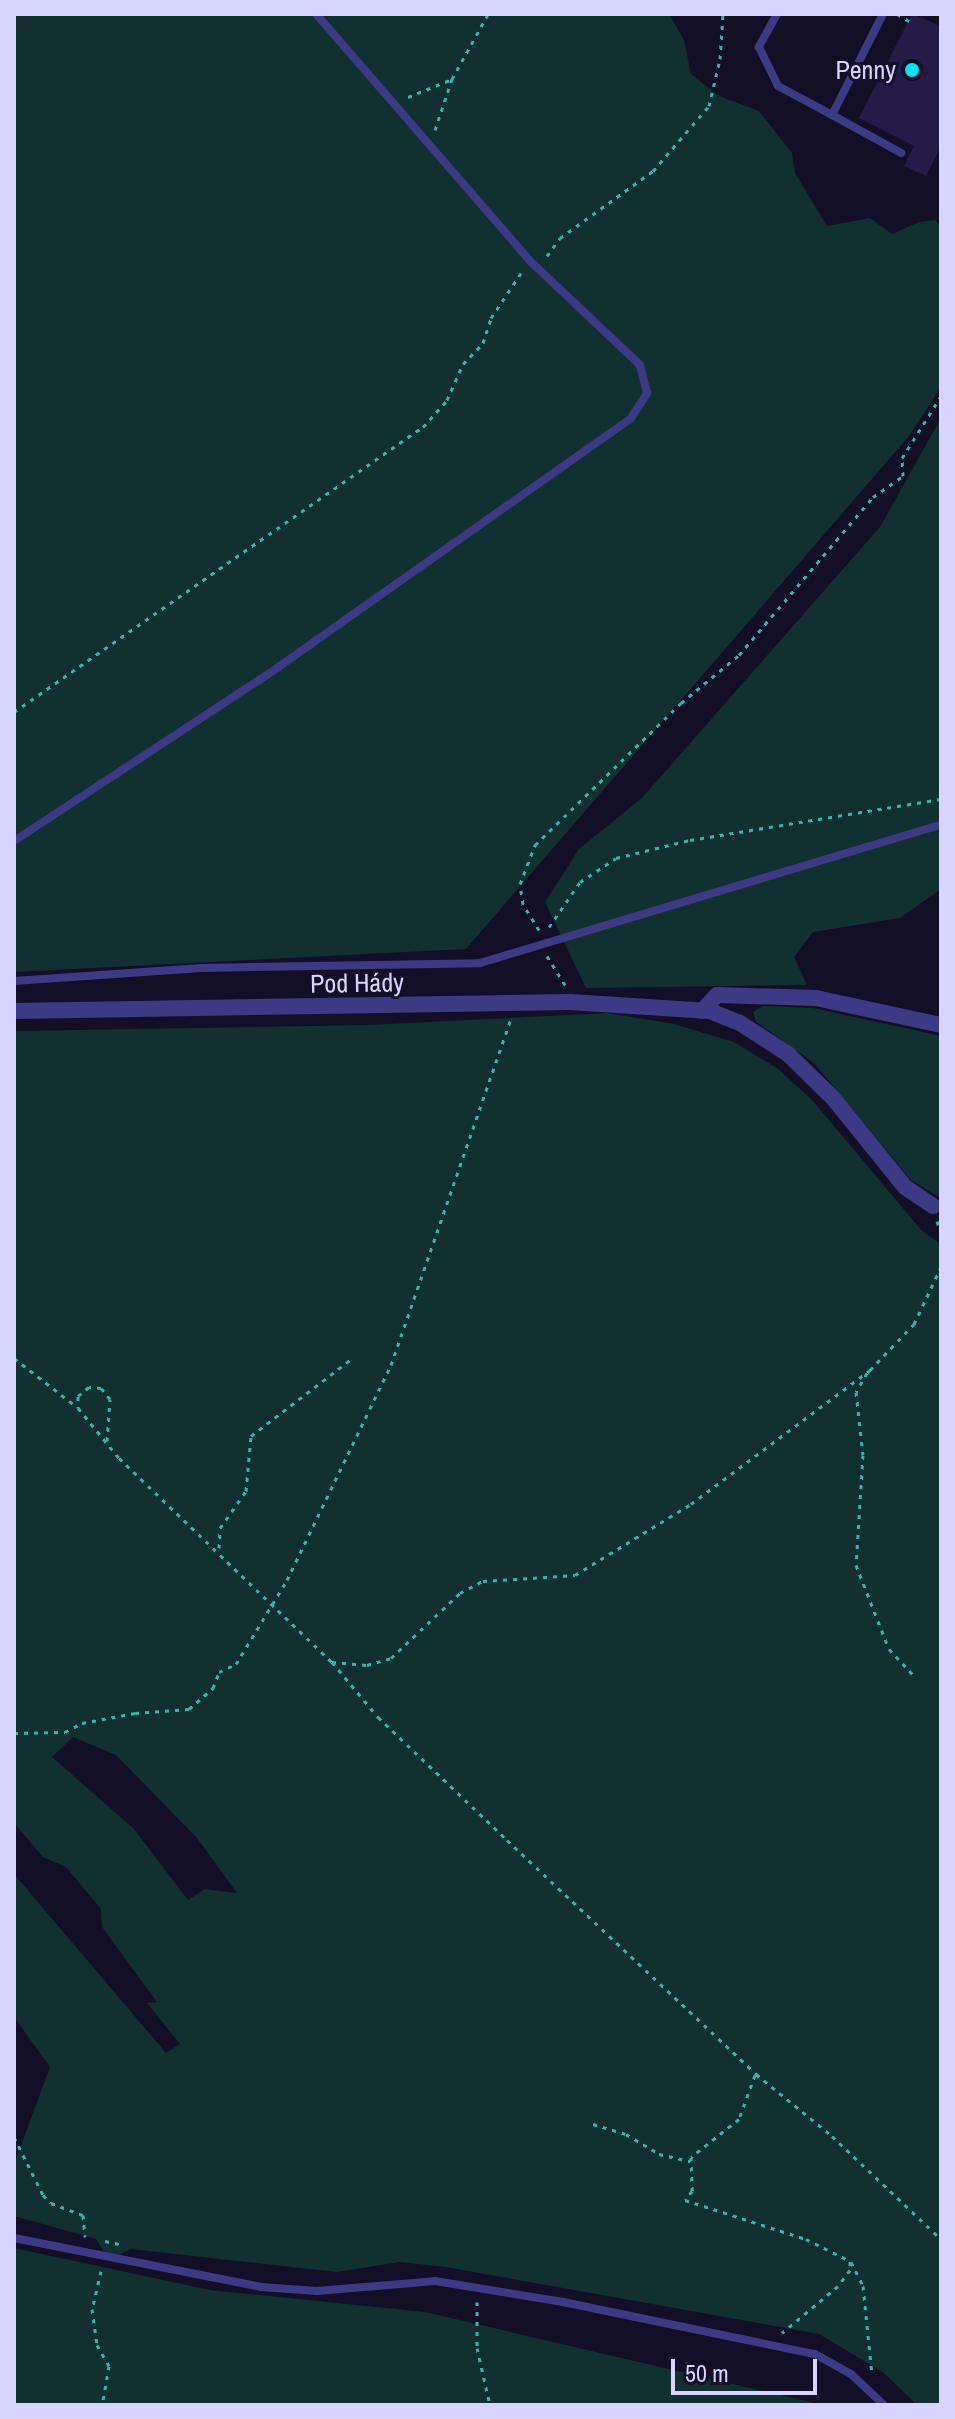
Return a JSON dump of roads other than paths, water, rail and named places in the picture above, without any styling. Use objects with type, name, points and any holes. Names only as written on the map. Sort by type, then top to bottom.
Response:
[{"type":"street","name":"Pod Hády","points":[[702,1011],[717,995],[816,998],[941,1025]]},
{"type":"street","name":"Pod Hády","points":[[14,1011],[570,1002],[702,1011],[740,1023],[788,1054],[833,1098],[905,1187],[937,1208]]},
{"type":"lane","points":[[14,841],[277,668],[631,418],[647,393],[640,365],[531,262],[316,14]]},
{"type":"lane","points":[[777,14],[759,47],[778,86],[901,153]]},
{"type":"lane","points":[[832,115],[883,14]]},
{"type":"lane","points":[[14,981],[202,968],[480,963],[941,825]]},
{"type":"lane","points":[[14,2238],[261,2287],[317,2291],[398,2281],[479,2286],[769,2342],[834,2364],[880,2402]]},
{"type":"place","name":"Penny","points":[[912,70]]}]
